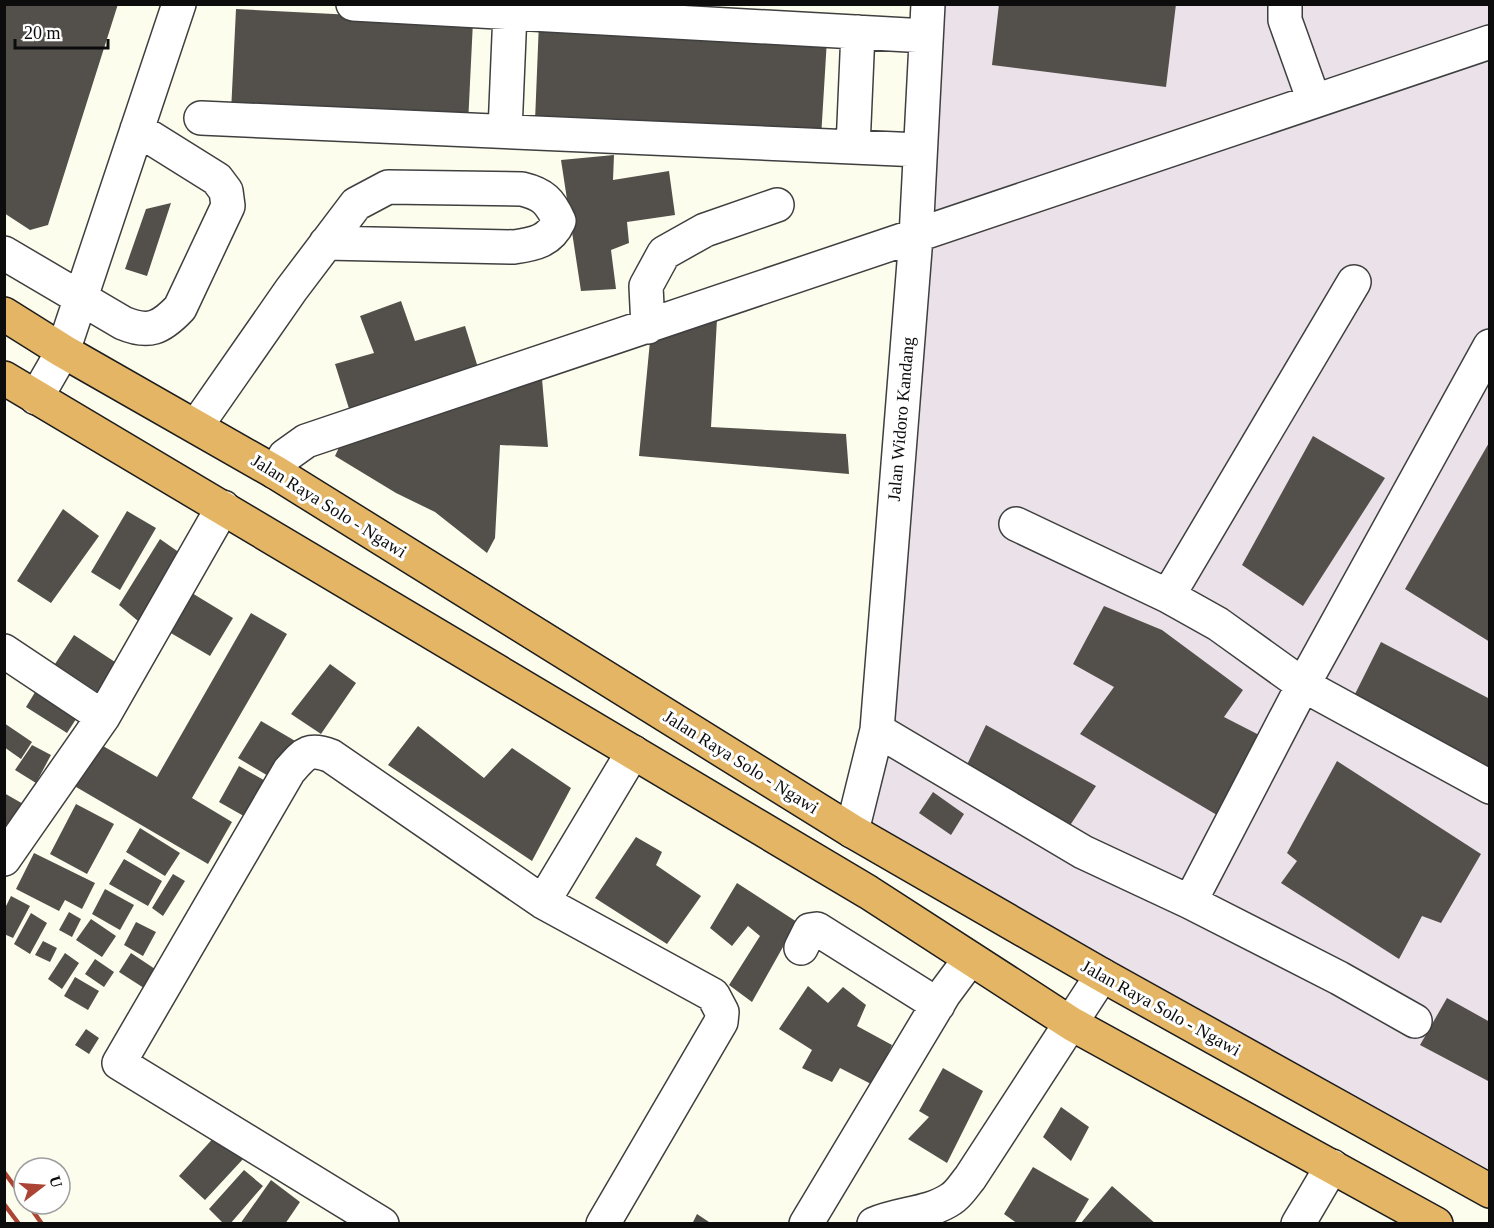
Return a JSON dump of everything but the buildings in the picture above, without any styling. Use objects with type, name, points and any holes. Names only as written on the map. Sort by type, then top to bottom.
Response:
[{"type":"highway","name":"Jalan Raya Solo - Ngawi","points":[[4,314],[63,351],[275,472],[852,831],[1102,975],[1490,1191]]},
{"type":"highway","points":[[4,378],[868,891],[1072,1024],[1436,1224]]},
{"type":"street","points":[[36,398],[63,351],[179,4]]},
{"type":"street","points":[[353,4],[926,36]]},
{"type":"street","name":"Jalan Widoro Kandang","points":[[852,831],[877,730],[916,237],[928,4]]},
{"type":"street","points":[[1285,4],[1285,20],[1314,101]]},
{"type":"street","points":[[505,132],[510,12]]},
{"type":"street","points":[[853,147],[858,32]]},
{"type":"street","points":[[275,472],[285,456],[306,441],[1490,42]]},
{"type":"street","points":[[201,118],[920,150]]},
{"type":"street","points":[[4,253],[137,329],[152,329],[167,321],[180,308],[228,206],[226,191],[217,179],[136,129]]},
{"type":"street","points":[[197,426],[326,243],[356,204],[388,186],[522,189],[540,194],[552,204],[559,221],[553,233],[536,244],[514,247],[326,243]]},
{"type":"street","points":[[648,327],[646,286],[664,253],[705,230],[777,205]]},
{"type":"street","points":[[1168,596],[1354,282]]},
{"type":"street","points":[[1190,902],[1303,685],[1490,346]]},
{"type":"street","points":[[4,859],[103,717],[223,507]]},
{"type":"street","points":[[1016,524],[1168,596],[1218,624],[1303,685],[1490,787]]},
{"type":"street","points":[[4,651],[103,717]]},
{"type":"street","points":[[877,730],[1083,852],[1190,902],[1339,978],[1415,1022]]},
{"type":"street","points":[[382,1224],[119,1063],[289,771],[303,755],[310,752],[317,751],[331,756],[543,902],[713,995],[722,1012],[721,1022],[603,1224]]},
{"type":"street","points":[[543,902],[633,752]]},
{"type":"street","points":[[801,948],[810,930],[817,929],[938,1005]]},
{"type":"street","points":[[806,1224],[938,1005],[970,958]]},
{"type":"street","points":[[874,1224],[923,1217],[953,1198],[970,1178],[1102,975]]},
{"type":"street","points":[[1298,1224],[1332,1166]]},
{"type":"shaded area","points":[[929,5],[1489,5],[1489,1188],[859,839]]},
{"type":"railway","points":[[4,1172],[12,1183]]},
{"type":"railway","points":[[4,1204],[19,1224]]},
{"type":"railway","points":[[36,1216],[42,1224]]}]
